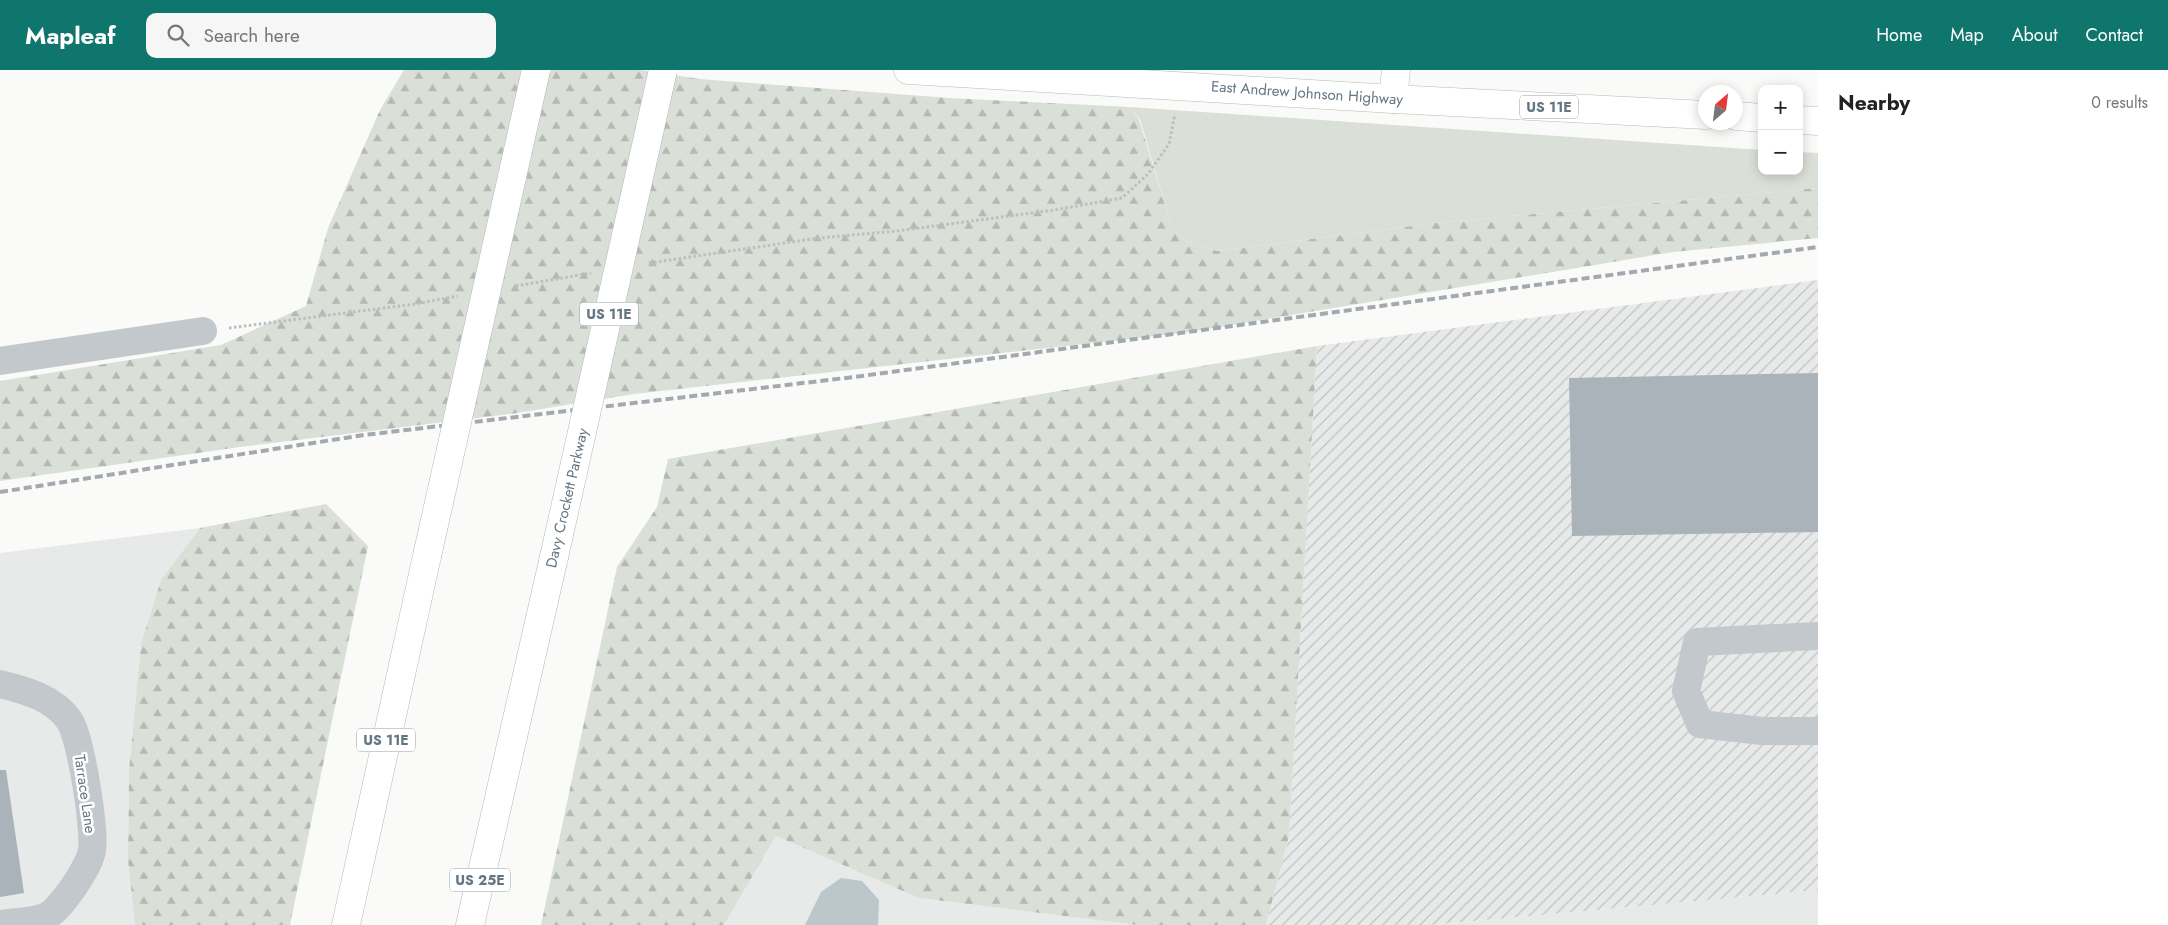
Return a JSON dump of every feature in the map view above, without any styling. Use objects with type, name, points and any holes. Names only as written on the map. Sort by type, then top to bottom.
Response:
[{"type":"main road","name":"US 11E","points":[[346,925],[536,70]]},
{"type":"main road","name":"Davy Crockett Parkway","points":[[470,925],[663,70]]},
{"type":"main road","name":"East Andrew Johnson Highway","points":[[908,70],[1393,99],[1698,115]]},
{"type":"main road","points":[[1393,99],[1396,70]]},
{"type":"main road","points":[[1743,117],[1758,118]]},
{"type":"main road","points":[[1803,120],[1818,120]]},
{"type":"main road","points":[[482,925],[490,836]]},
{"type":"street","points":[[0,361],[203,331]]},
{"type":"street","points":[[1818,636],[1697,642],[1686,691],[1700,724],[1762,730],[1818,731]]},
{"type":"street","name":"Tarrace Lane","points":[[0,684],[24,689],[52,703],[69,720],[77,736],[90,812],[92,850],[82,876],[47,921],[0,924]]},
{"type":"path","points":[[646,263],[819,238],[897,231],[1054,210],[1122,198],[1148,174],[1169,144],[1180,85]]},
{"type":"path","points":[[511,287],[598,272]]},
{"type":"path","points":[[203,331],[463,296]]},
{"type":"shaded area","points":[[1818,280],[1818,890],[1430,925],[1266,925],[1289,836],[1317,346]]},
{"type":"shaded area","points":[[200,528],[161,580],[141,644],[129,770],[128,860],[135,925],[0,925],[0,553]]},
{"type":"shaded area","points":[[776,836],[919,898],[1137,925],[724,925]]},
{"type":"shaded area","points":[[841,878],[862,881],[879,900],[878,925],[805,925],[821,892]]},
{"type":"shaded area","points":[[1818,890],[1818,925],[1430,925]]},
{"type":"green space","points":[[404,70],[640,70],[700,79],[949,98],[1129,107],[1139,119],[1172,228],[1186,241],[1217,251],[1436,223],[1818,188],[1818,238],[1673,252],[1183,333],[634,394],[511,414],[240,447],[0,481],[0,381],[221,345],[306,306],[328,228],[380,110]]},
{"type":"green space","points":[[1129,107],[1758,150],[1758,175],[1803,175],[1803,152],[1818,153],[1818,188],[1436,223],[1217,251],[1186,241],[1172,228],[1140,119]]},
{"type":"green space","points":[[1317,346],[1289,836],[1266,925],[1137,925],[919,898],[776,836],[724,925],[541,925],[617,567],[657,507],[668,459]]},
{"type":"green space","points":[[326,504],[368,546],[290,925],[135,925],[128,860],[129,770],[141,644],[161,580],[200,528]]},
{"type":"building","points":[[1818,373],[1818,532],[1572,536],[1569,378]]},
{"type":"building","points":[[0,770],[6,770],[24,893],[0,897]]},
{"type":"railway","points":[[0,492],[364,435],[854,377],[1818,247]]}]
